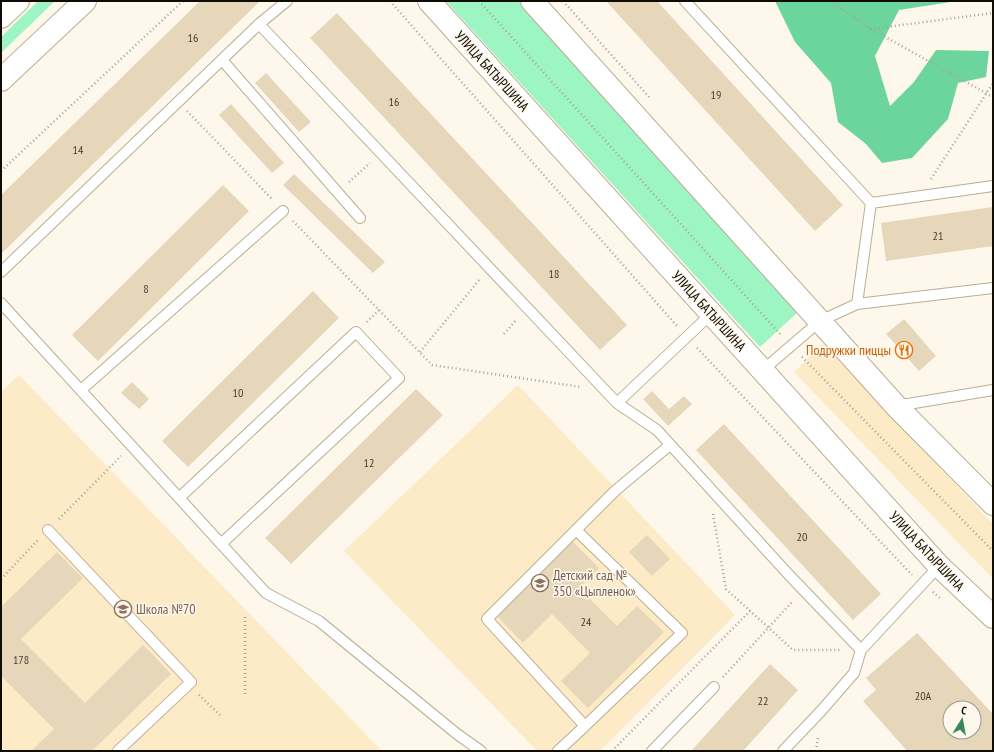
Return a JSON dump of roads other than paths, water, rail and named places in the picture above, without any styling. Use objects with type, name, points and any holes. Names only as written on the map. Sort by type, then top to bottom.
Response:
[{"type":"street","points":[[1,17],[18,1]]},
{"type":"street","points":[[1,80],[85,1]]},
{"type":"street","name":"УЛИЦА БАТЫРШИНА","points":[[429,1],[939,566],[993,617]]},
{"type":"street","points":[[532,1],[896,406],[993,504]]},
{"type":"lane","points":[[1,272],[259,24],[287,1]]},
{"type":"lane","points":[[685,1],[871,204]]},
{"type":"lane","points":[[259,24],[605,391],[617,403],[657,430],[861,650]]},
{"type":"lane","points":[[222,60],[360,218]]},
{"type":"lane","points":[[871,204],[993,186]]},
{"type":"lane","points":[[857,304],[871,204]]},
{"type":"lane","points":[[81,390],[283,211]]},
{"type":"lane","points":[[763,370],[820,321],[857,304],[993,288]]},
{"type":"lane","points":[[1,303],[266,593],[319,621],[457,734],[481,751]]},
{"type":"lane","points":[[617,403],[712,313]]},
{"type":"lane","points":[[180,498],[356,332],[398,378],[221,544]]},
{"type":"lane","points":[[896,406],[993,390]]},
{"type":"lane","points":[[584,726],[487,619],[616,490],[670,445]]},
{"type":"lane","points":[[48,530],[191,682],[118,751]]},
{"type":"lane","points":[[558,751],[682,633],[576,530]]},
{"type":"lane","points":[[783,751],[854,673],[861,650],[939,566]]},
{"type":"lane","points":[[652,751],[714,687]]},
{"type":"place","name":"Подружки пиццы","points":[[904,350]]},
{"type":"place","name":"Детский сад № 350 «Цыпленок»","points":[[540,583]]},
{"type":"place","name":"Школа №70","points":[[123,609]]}]
